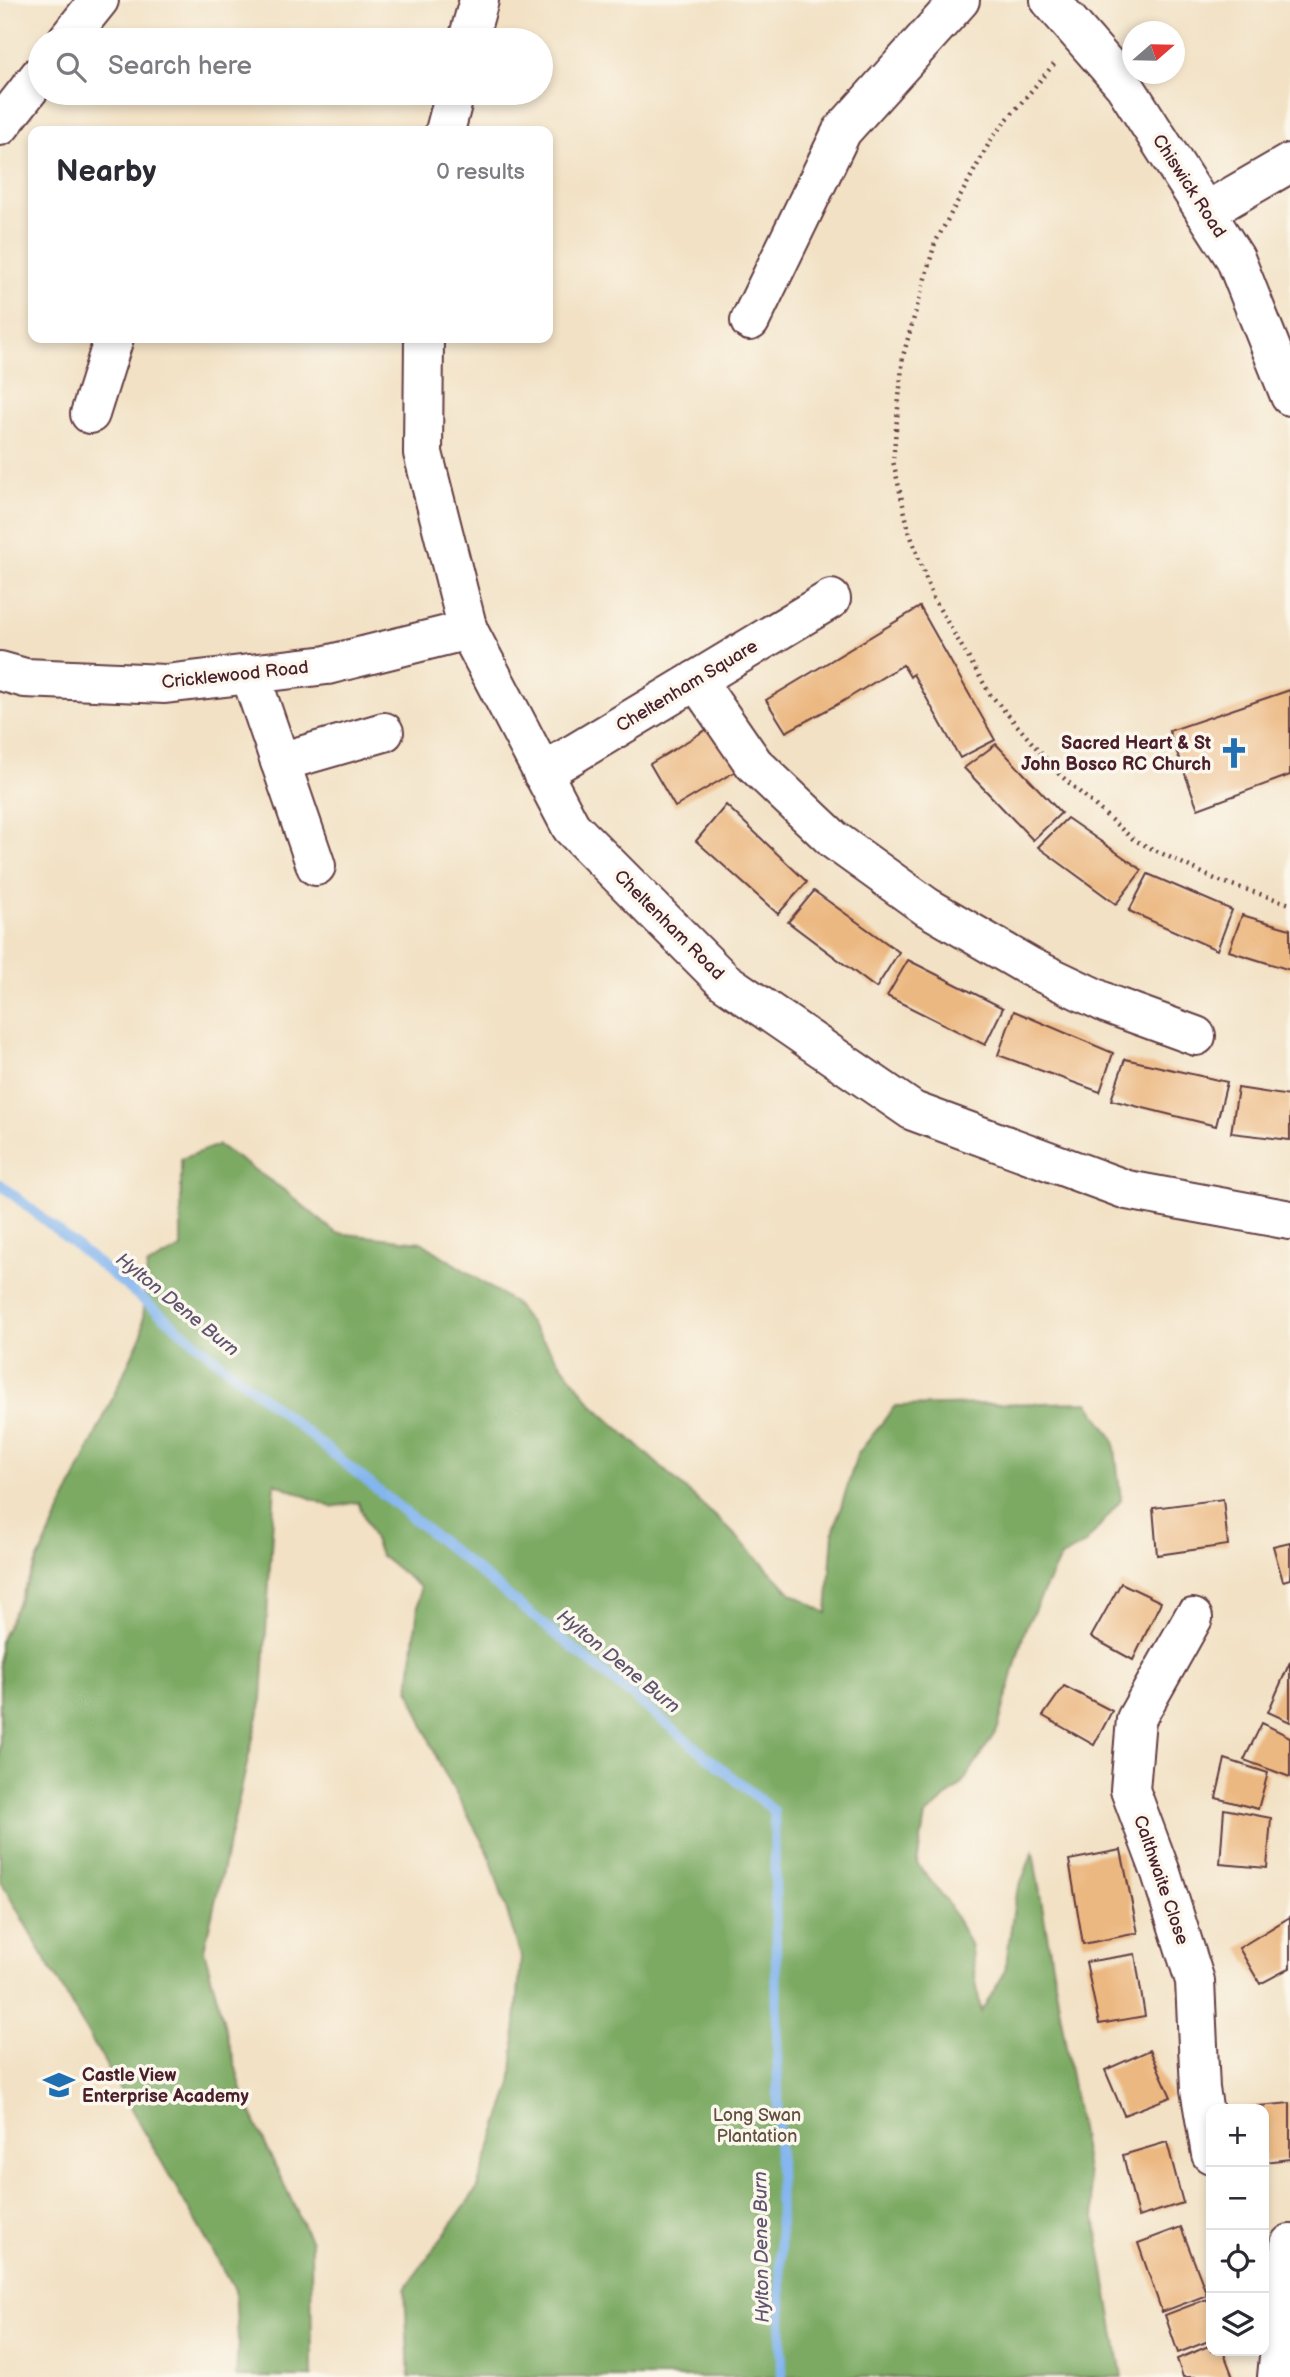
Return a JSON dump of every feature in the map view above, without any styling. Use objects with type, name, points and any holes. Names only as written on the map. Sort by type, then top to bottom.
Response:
[{"type":"street","points":[[77,28],[99,0]]},
{"type":"street","points":[[471,28],[479,0]]},
{"type":"street","points":[[750,321],[842,131],[960,0]]},
{"type":"street","name":"Chiswick Road","points":[[1050,0],[1124,85],[1235,258],[1290,396]]},
{"type":"street","points":[[0,127],[28,91]]},
{"type":"street","points":[[445,126],[452,105]]},
{"type":"street","points":[[1205,212],[1290,163]]},
{"type":"street","points":[[90,414],[112,343]]},
{"type":"street","name":"Cheltenham Road","points":[[424,343],[423,453],[468,630],[571,827],[724,981],[913,1111],[1127,1190],[1290,1220]]},
{"type":"street","name":"Cheltenham Square","points":[[542,773],[831,599]]},
{"type":"street","name":"Cricklewood Road","points":[[0,671],[26,678],[165,684],[327,665],[468,630]]},
{"type":"street","points":[[250,674],[316,866]]},
{"type":"street","points":[[696,680],[754,764],[834,840],[928,907],[1030,967],[1108,1004],[1196,1036]]},
{"type":"street","points":[[280,762],[384,732]]},
{"type":"street","name":"Calthwaite Close","points":[[1193,1618],[1136,1720],[1130,1790],[1161,1873],[1195,1981],[1200,2089],[1206,2124]]},
{"type":"street","points":[[1269,2228],[1290,2242],[1277,2377]]},
{"type":"path","points":[[1080,34],[993,136],[935,243],[903,356],[893,461],[909,531],[933,598],[990,694],[1059,774],[1134,840],[1217,880],[1290,904]]},
{"type":"green space","name":"Long Swan Plantation","points":[[218,1145],[284,1190],[336,1233],[421,1242],[514,1303],[594,1406],[729,1529],[791,1593],[827,1613],[833,1533],[857,1455],[895,1406],[1088,1402],[1114,1440],[1121,1500],[1085,1544],[1060,1558],[1025,1629],[998,1728],[962,1784],[925,1816],[917,1864],[947,1901],[970,1944],[981,2012],[1005,1972],[1015,1898],[1033,1852],[1122,2377],[409,2377],[405,2289],[476,2190],[511,2087],[521,1957],[489,1854],[438,1761],[409,1689],[420,1587],[380,1555],[358,1502],[331,1507],[275,1483],[262,1699],[204,1950],[245,2101],[311,2242],[312,2377],[236,2377],[238,2341],[235,2290],[0,1880],[0,1642],[142,1334],[147,1266],[181,1248],[181,1159]]},
{"type":"building","points":[[920,607],[995,740],[960,758],[913,674],[910,677],[903,665],[786,732],[766,700]]},
{"type":"building","name":"Sacred Heart & St John Bosco RC Church","points":[[1290,690],[1290,775],[1198,809],[1169,731]]},
{"type":"building","points":[[717,723],[746,765],[675,807],[650,764]]},
{"type":"building","points":[[996,744],[1061,813],[1033,840],[964,768]]},
{"type":"building","points":[[726,805],[807,882],[778,914],[696,841]]},
{"type":"building","points":[[1067,818],[1142,870],[1116,904],[1038,847]]},
{"type":"building","points":[[1148,874],[1232,910],[1217,950],[1129,911]]},
{"type":"building","points":[[814,891],[899,952],[876,988],[788,922]]},
{"type":"building","points":[[1242,915],[1290,929],[1290,970],[1229,951]]},
{"type":"building","points":[[908,960],[1003,1008],[985,1045],[887,996]]},
{"type":"building","points":[[1014,1011],[1113,1053],[1100,1092],[998,1055]]},
{"type":"building","points":[[1125,1059],[1227,1082],[1216,1126],[1111,1100]]},
{"type":"building","points":[[1238,1088],[1290,1096],[1290,1140],[1231,1133]]},
{"type":"building","points":[[1223,1499],[1228,1545],[1157,1555],[1153,1508]]},
{"type":"building","points":[[1290,1542],[1290,1579],[1283,1581],[1273,1546]]},
{"type":"building","points":[[1121,1583],[1161,1602],[1133,1660],[1091,1637]]},
{"type":"building","points":[[1290,1662],[1290,1722],[1268,1712]]},
{"type":"building","points":[[1064,1686],[1112,1711],[1094,1745],[1043,1716]]},
{"type":"building","points":[[1262,1723],[1290,1737],[1290,1777],[1244,1760]]},
{"type":"building","points":[[1225,1759],[1268,1773],[1258,1809],[1216,1798]]},
{"type":"building","points":[[1224,1809],[1271,1818],[1267,1868],[1220,1864]]},
{"type":"building","points":[[1121,1850],[1138,1933],[1083,1944],[1069,1860]]},
{"type":"building","points":[[1290,1917],[1290,1968],[1260,1984],[1239,1948]]},
{"type":"building","points":[[1135,1954],[1145,2016],[1099,2024],[1086,1962]]},
{"type":"building","points":[[1150,2050],[1171,2097],[1124,2115],[1105,2070]]},
{"type":"building","points":[[1290,2103],[1290,2159],[1269,2161],[1269,2105]]},
{"type":"building","points":[[1167,2142],[1183,2203],[1138,2217],[1123,2155]]},
{"type":"building","points":[[1181,2227],[1206,2295],[1162,2312],[1138,2243]]},
{"type":"building","points":[[1206,2299],[1206,2342],[1178,2353],[1165,2315]]},
{"type":"building","points":[[1206,2347],[1206,2356],[1225,2356],[1233,2377],[1183,2377],[1177,2359]]},
{"type":"waterway","name":"Hylton Dene Burn","points":[[0,1184],[774,1811],[782,2377]]},
{"type":"place","name":"Sacred Heart & St John Bosco RC Church","points":[[1234,753]]},
{"type":"place","name":"Castle View Enterprise Academy","points":[[59,2085]]}]
